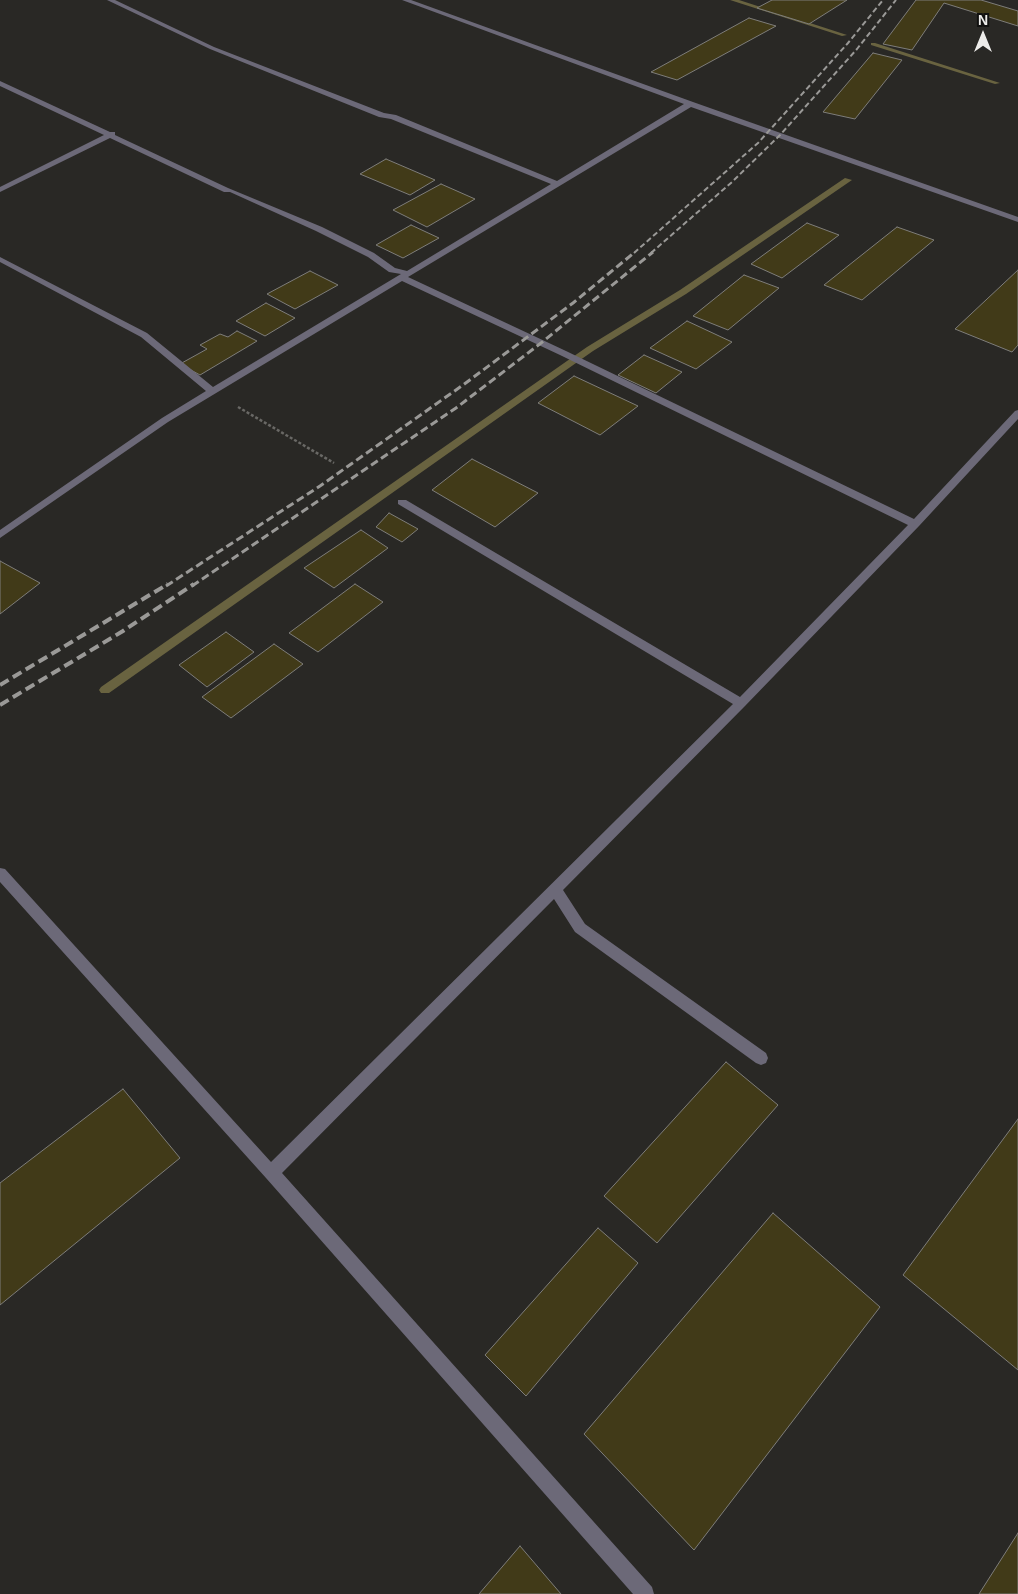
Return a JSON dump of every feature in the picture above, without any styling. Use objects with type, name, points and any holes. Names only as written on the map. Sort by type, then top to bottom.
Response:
[{"type":"street","points":[[110,0],[212,48],[382,115],[394,117],[556,184]]},
{"type":"street","points":[[405,0],[690,104],[1018,220]]},
{"type":"street","points":[[0,83],[112,134],[227,190],[319,229],[371,255],[392,270],[915,524]]},
{"type":"street","points":[[0,535],[164,420],[690,104]]},
{"type":"street","points":[[0,190],[112,134]]},
{"type":"street","points":[[0,259],[144,335],[212,391]]},
{"type":"street","points":[[271,1173],[741,703],[915,524],[1018,412]]},
{"type":"street","points":[[402,502],[741,703]]},
{"type":"street","points":[[0,873],[271,1173],[645,1594]]},
{"type":"street","points":[[555,889],[580,928],[761,1058]]},
{"type":"path","points":[[212,391],[334,463]]},
{"type":"building","points":[[772,0],[847,0],[809,24],[757,8]]},
{"type":"building","points":[[916,0],[981,0],[1018,11],[1018,26],[944,3],[912,50],[883,44]]},
{"type":"building","points":[[749,18],[776,26],[677,80],[651,72]]},
{"type":"building","points":[[873,53],[902,60],[855,119],[823,112]]},
{"type":"building","points":[[386,159],[435,180],[410,195],[360,174]]},
{"type":"building","points":[[441,184],[475,199],[427,227],[393,210]]},
{"type":"building","points":[[807,223],[839,235],[782,278],[751,264]]},
{"type":"building","points":[[411,225],[439,238],[403,258],[376,245]]},
{"type":"building","points":[[897,227],[934,240],[862,300],[824,285]]},
{"type":"building","points":[[1018,270],[1018,345],[1012,352],[955,329]]},
{"type":"building","points":[[310,271],[338,285],[295,309],[267,294]]},
{"type":"building","points":[[744,275],[779,288],[728,330],[693,316]]},
{"type":"building","points":[[266,303],[295,318],[265,336],[236,321]]},
{"type":"building","points":[[687,321],[732,342],[696,369],[650,348]]},
{"type":"building","points":[[237,331],[257,341],[200,375],[180,364],[207,349],[200,345],[220,334],[228,337]]},
{"type":"building","points":[[644,355],[682,372],[656,393],[618,375]]},
{"type":"building","points":[[574,376],[638,406],[600,435],[538,403]]},
{"type":"building","points":[[472,459],[538,493],[495,527],[432,490]]},
{"type":"building","points":[[389,513],[418,529],[402,542],[376,527]]},
{"type":"building","points":[[361,530],[388,548],[334,588],[304,568]]},
{"type":"building","points":[[0,561],[40,583],[0,614]]},
{"type":"building","points":[[355,584],[383,602],[318,652],[289,633]]},
{"type":"building","points":[[226,632],[254,652],[207,687],[179,665]]},
{"type":"building","points":[[274,644],[303,664],[231,718],[202,697]]},
{"type":"building","points":[[726,1062],[778,1105],[657,1243],[604,1196]]},
{"type":"building","points":[[123,1089],[180,1158],[0,1305],[0,1183]]},
{"type":"building","points":[[1018,1119],[1018,1370],[903,1275]]},
{"type":"building","points":[[773,1213],[880,1307],[694,1550],[584,1434]]},
{"type":"building","points":[[598,1228],[638,1263],[526,1396],[485,1355]]},
{"type":"building","points":[[1018,1533],[1018,1594],[979,1594]]},
{"type":"building","points":[[520,1546],[561,1594],[479,1594]]},
{"type":"waterway","points":[[733,0],[844,35]]},
{"type":"waterway","points":[[873,44],[997,83]]},
{"type":"waterway","points":[[105,690],[590,349],[683,292],[848,180]]},
{"type":"railway","points":[[634,253],[758,143],[848,43],[883,0]]},
{"type":"railway","points":[[651,253],[732,182],[780,135],[857,49],[896,0]]},
{"type":"railway","points":[[166,586],[320,486],[463,385],[573,303],[635,252]]},
{"type":"railway","points":[[192,586],[456,408],[541,343],[653,252]]},
{"type":"railway","points":[[0,685],[168,584]]},
{"type":"railway","points":[[0,705],[123,631],[194,584]]}]
